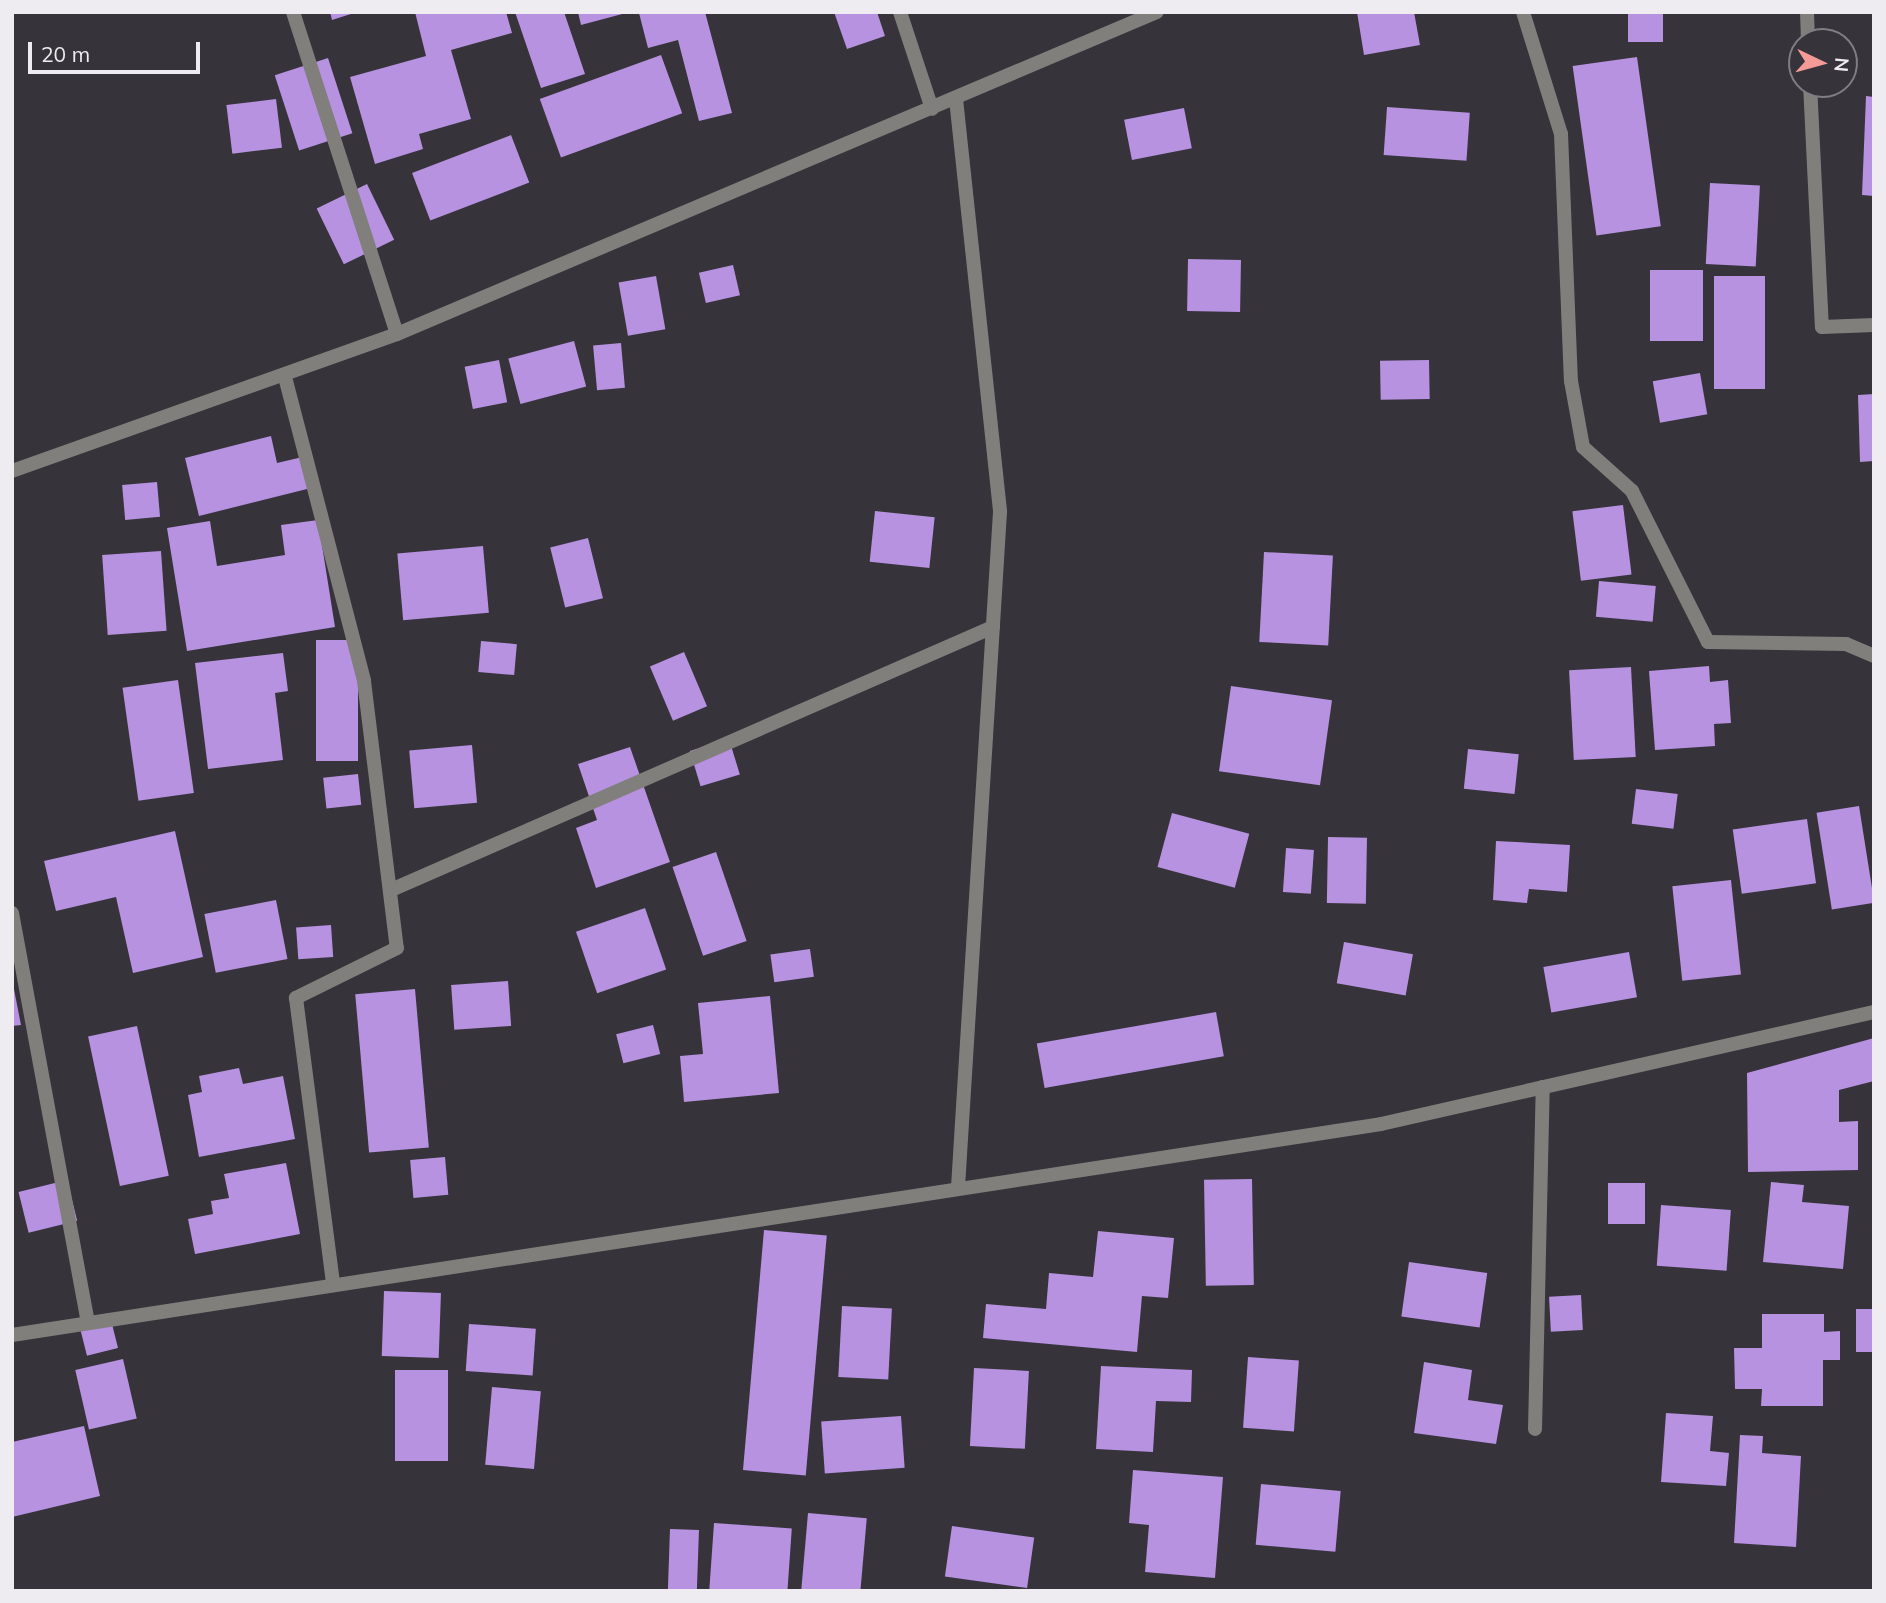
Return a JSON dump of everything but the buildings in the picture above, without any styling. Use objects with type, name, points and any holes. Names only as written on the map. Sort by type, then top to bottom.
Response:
[{"type":"street","points":[[293,12],[397,334]]},
{"type":"street","points":[[900,12],[932,109]]},
{"type":"street","points":[[12,471],[285,377],[397,334],[1157,12]]},
{"type":"street","points":[[1523,12],[1561,134],[1571,381],[1583,447],[1632,491],[1708,642],[1846,644],[1874,656]]},
{"type":"street","points":[[1811,98],[1822,327],[1874,325]]},
{"type":"street","points":[[956,99],[1000,512],[958,1188]]},
{"type":"street","points":[[285,377],[364,681],[397,948],[296,998],[332,1284]]},
{"type":"street","points":[[391,890],[993,626]]},
{"type":"street","points":[[12,912],[88,1322]]},
{"type":"street","points":[[12,1335],[1381,1124],[1874,1012]]},
{"type":"street","points":[[1535,1429],[1543,1087]]}]
